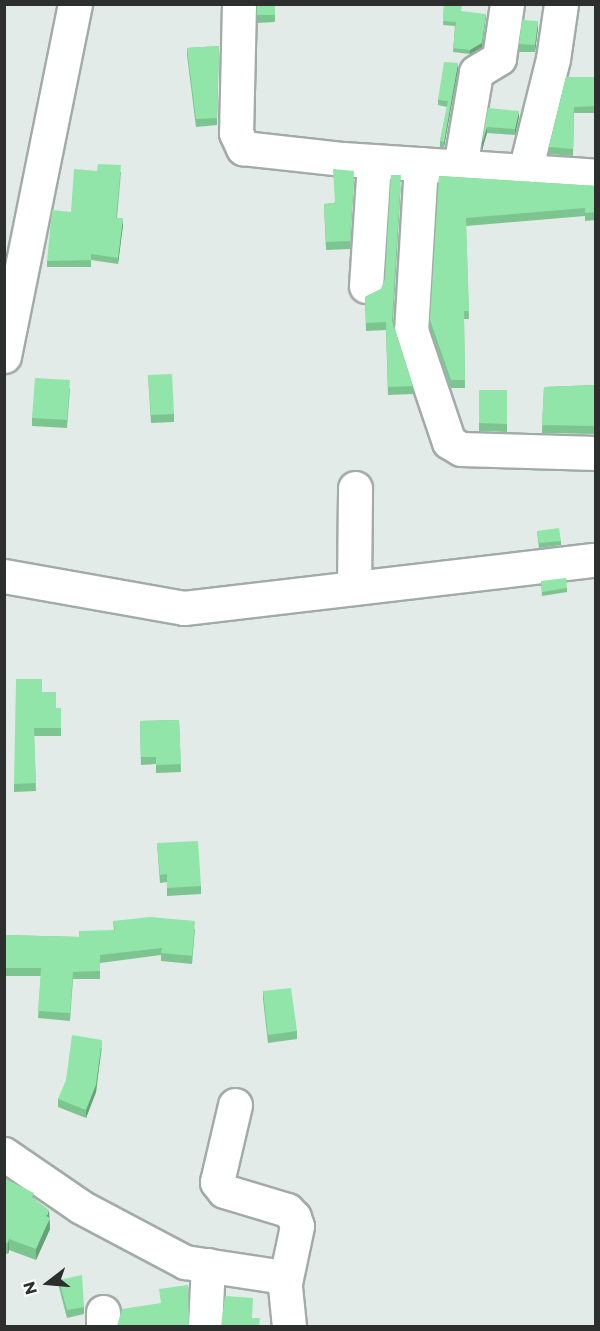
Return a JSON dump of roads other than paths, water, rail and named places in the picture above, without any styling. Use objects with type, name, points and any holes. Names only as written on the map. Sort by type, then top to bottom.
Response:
[{"type":"street","points":[[4,356],[10,300],[75,4]]},
{"type":"street","points":[[239,4],[236,133],[243,148],[374,161],[596,176]]},
{"type":"street","points":[[460,167],[476,72],[499,58],[507,4]]},
{"type":"street","points":[[525,171],[553,59],[561,4]]},
{"type":"street","points":[[366,286],[374,161]]},
{"type":"street","points":[[420,164],[411,330],[449,442],[461,449],[596,453]]},
{"type":"street","points":[[354,588],[355,488]]},
{"type":"street","points":[[4,576],[184,608],[593,560]]},
{"type":"street","points":[[235,1105],[217,1182],[224,1191],[287,1210],[294,1217],[297,1226],[285,1283]]},
{"type":"street","points":[[4,1154],[81,1207],[185,1262],[284,1277],[289,1326]]},
{"type":"street","points":[[205,1326],[208,1265]]}]
